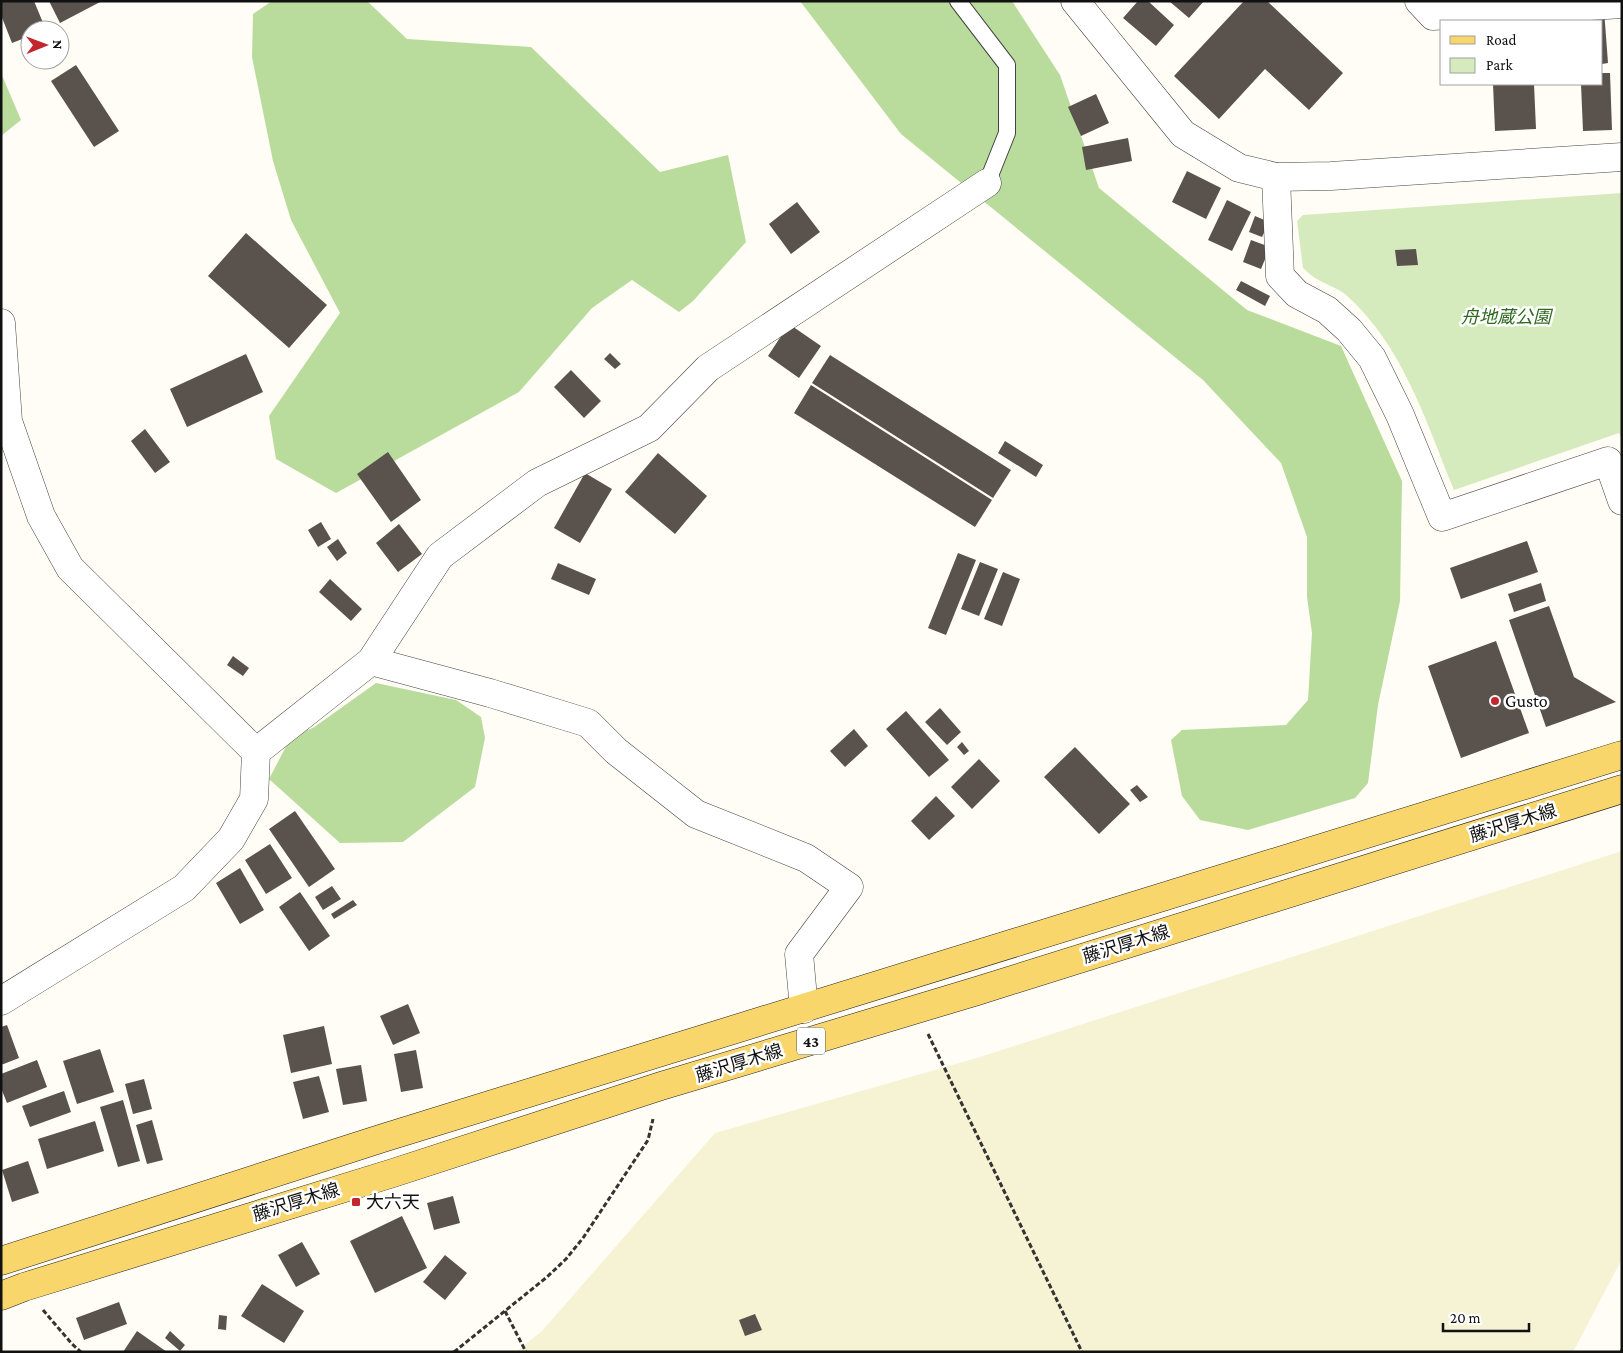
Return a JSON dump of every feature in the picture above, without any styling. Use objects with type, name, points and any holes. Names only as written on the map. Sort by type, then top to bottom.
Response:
[{"type":"main road","name":"藤沢厚木線","points":[[2,1257],[804,1009],[967,956],[1622,755]]},
{"type":"main road","name":"藤沢厚木線","points":[[13,1291],[661,1086],[916,1009],[1622,789]]},
{"type":"street","points":[[1075,1],[1183,134],[1238,168],[1276,177],[1330,176],[1622,157]]},
{"type":"street","points":[[1419,1],[1433,16],[1622,4]]},
{"type":"street","points":[[1276,177],[1280,276],[1297,294],[1327,310],[1350,330],[1372,358],[1400,415],[1442,517],[1608,461],[1622,501]]},
{"type":"street","points":[[256,752],[371,661],[440,556],[537,483],[649,428],[708,368],[987,184]]},
{"type":"street","points":[[1,323],[8,421],[41,516],[70,568],[256,752],[254,799],[232,839],[184,888],[1,1001]]},
{"type":"street","points":[[371,661],[490,693],[588,723],[616,751],[696,814],[806,858],[849,887],[799,954],[804,1009]]},
{"type":"street","points":[[2,1257],[13,1291]]},
{"type":"lane","points":[[958,1],[1007,65],[1007,133],[987,184]]},
{"type":"path","points":[[916,1009],[1082,1352]]},
{"type":"path","points":[[454,1352],[547,1277],[566,1259],[583,1238],[648,1140],[661,1086]]},
{"type":"path","points":[[13,1291],[81,1352]]},
{"type":"path","points":[[505,1311],[526,1352]]},
{"type":"shaded area","points":[[1622,851],[1622,1259],[1573,1352],[516,1352],[542,1331],[715,1133],[980,1057]]},
{"type":"green space","points":[[272,1],[367,1],[407,39],[531,47],[660,172],[728,155],[746,242],[693,301],[679,312],[632,280],[592,308],[519,392],[336,493],[276,459],[269,416],[340,313],[291,220],[273,161],[252,57],[253,14]]},
{"type":"green space","points":[[800,1],[1012,1],[1060,75],[1099,188],[1247,310],[1341,346],[1402,481],[1400,601],[1378,705],[1368,783],[1355,798],[1248,830],[1200,820],[1182,796],[1171,740],[1182,730],[1286,725],[1308,700],[1312,633],[1307,597],[1307,537],[1281,463],[1203,380],[901,134]]},
{"type":"green space","points":[[1,73],[21,120],[1,136]]},
{"type":"green space","name":"舟地蔵公園","points":[[1622,193],[1622,438],[1619,433],[1454,490],[1411,386],[1398,360],[1383,337],[1365,314],[1345,294],[1315,278],[1303,268],[1297,221],[1303,215]]},
{"type":"green space","points":[[376,683],[456,700],[481,717],[485,738],[475,787],[403,842],[340,843],[269,779],[292,735],[313,728]]},
{"type":"building","points":[[1,1],[34,1],[42,20],[20,20],[20,40],[12,43],[1,15]]},
{"type":"building","points":[[49,1],[102,1],[66,20],[58,20]]},
{"type":"building","points":[[1138,1],[1148,1],[1174,25],[1156,46],[1123,18]]},
{"type":"building","points":[[1169,1],[1204,1],[1189,18]]},
{"type":"building","points":[[1244,1],[1267,1],[1343,73],[1309,110],[1265,69],[1219,119],[1174,76]]},
{"type":"building","points":[[1604,10],[1608,63],[1603,64],[1603,20],[1574,20],[1573,12]]},
{"type":"building","points":[[76,65],[119,131],[94,147],[51,81]]},
{"type":"building","points":[[1603,73],[1610,73],[1612,130],[1583,131],[1581,85],[1603,85]]},
{"type":"building","points":[[1493,85],[1534,85],[1536,129],[1495,131]]},
{"type":"building","points":[[1096,94],[1109,123],[1081,136],[1068,107]]},
{"type":"building","points":[[1128,138],[1132,161],[1086,170],[1082,147]]},
{"type":"building","points":[[1187,171],[1221,188],[1206,219],[1172,202]]},
{"type":"building","points":[[1227,200],[1251,212],[1232,251],[1208,240]]},
{"type":"building","points":[[797,202],[820,232],[791,254],[769,224]]},
{"type":"building","points":[[1255,216],[1269,222],[1262,237],[1249,232]]},
{"type":"building","points":[[246,233],[327,305],[289,348],[208,276]]},
{"type":"building","points":[[1251,240],[1270,247],[1261,269],[1243,262]]},
{"type":"building","points":[[1416,249],[1418,265],[1397,266],[1395,250]]},
{"type":"building","points":[[1241,281],[1270,296],[1265,306],[1236,290]]},
{"type":"building","points":[[789,324],[821,346],[799,378],[768,356]]},
{"type":"building","points":[[610,353],[621,364],[615,369],[604,359]]},
{"type":"building","points":[[246,354],[263,392],[187,427],[170,389]]},
{"type":"building","points":[[830,355],[1011,470],[993,498],[812,383]]},
{"type":"building","points":[[571,370],[601,401],[584,418],[554,387]]},
{"type":"building","points":[[811,385],[992,500],[975,527],[794,413]]},
{"type":"building","points":[[145,429],[170,462],[155,473],[131,441]]},
{"type":"building","points":[[1005,441],[1043,465],[1036,477],[998,453]]},
{"type":"building","points":[[388,452],[421,500],[391,522],[357,474]]},
{"type":"building","points":[[658,453],[707,496],[675,534],[625,492]]},
{"type":"building","points":[[585,473],[612,489],[580,543],[554,528]]},
{"type":"building","points":[[321,522],[331,539],[318,547],[308,530]]},
{"type":"building","points":[[399,524],[422,554],[398,572],[376,543]]},
{"type":"building","points":[[338,539],[347,553],[337,561],[327,547]]},
{"type":"building","points":[[1527,541],[1538,572],[1461,599],[1450,568]]},
{"type":"building","points":[[958,553],[976,560],[946,635],[928,628]]},
{"type":"building","points":[[980,562],[998,569],[979,616],[961,609]]},
{"type":"building","points":[[558,563],[596,579],[589,595],[551,579]]},
{"type":"building","points":[[1003,572],[1020,579],[1002,626],[984,619]]},
{"type":"building","points":[[330,579],[362,609],[351,621],[319,592]]},
{"type":"building","points":[[1541,583],[1546,601],[1514,612],[1508,594]]},
{"type":"building","points":[[1549,606],[1574,677],[1616,702],[1546,727],[1509,620]]},
{"type":"building","points":[[1496,641],[1529,733],[1461,758],[1428,666]]},
{"type":"building","points":[[233,656],[249,668],[243,676],[227,665]]},
{"type":"building","points":[[940,708],[961,732],[947,745],[925,722]]},
{"type":"building","points":[[906,711],[949,760],[929,777],[886,729]]},
{"type":"building","points":[[854,729],[868,746],[845,767],[830,751]]},
{"type":"building","points":[[962,742],[969,751],[964,755],[957,747]]},
{"type":"building","points":[[1075,747],[1130,804],[1099,834],[1044,777]]},
{"type":"building","points":[[979,759],[1000,781],[972,809],[951,787]]},
{"type":"building","points":[[1137,785],[1148,797],[1140,802],[1130,790]]},
{"type":"building","points":[[936,796],[955,816],[929,840],[911,821]]},
{"type":"building","points":[[295,811],[335,869],[309,887],[269,829]]},
{"type":"building","points":[[270,844],[292,878],[266,894],[245,860]]},
{"type":"building","points":[[240,868],[264,910],[240,924],[216,883]]},
{"type":"building","points":[[332,886],[341,899],[323,910],[315,897]]},
{"type":"building","points":[[300,892],[330,936],[309,951],[279,907]]},
{"type":"building","points":[[353,900],[357,905],[334,919],[331,914]]},
{"type":"building","points":[[408,1004],[420,1033],[393,1045],[380,1016]]},
{"type":"building","points":[[7,1025],[19,1058],[1,1065],[1,1027]]},
{"type":"building","points":[[324,1026],[332,1064],[291,1073],[283,1035]]},
{"type":"building","points":[[100,1049],[114,1092],[77,1104],[63,1061]]},
{"type":"building","points":[[416,1050],[423,1088],[401,1092],[394,1054]]},
{"type":"building","points":[[37,1060],[47,1087],[7,1103],[1,1088],[1,1074]]},
{"type":"building","points":[[361,1065],[367,1101],[343,1105],[336,1069]]},
{"type":"building","points":[[319,1076],[329,1112],[303,1119],[293,1082]]},
{"type":"building","points":[[144,1079],[152,1109],[133,1114],[125,1084]]},
{"type":"building","points":[[64,1091],[71,1112],[30,1127],[22,1106]]},
{"type":"building","points":[[123,1100],[140,1161],[118,1167],[100,1107]]},
{"type":"building","points":[[152,1120],[163,1160],[147,1164],[136,1125]]},
{"type":"building","points":[[95,1121],[104,1151],[47,1169],[38,1139]]},
{"type":"building","points":[[28,1161],[39,1193],[12,1202],[2,1170]]},
{"type":"building","points":[[453,1196],[460,1223],[434,1230],[427,1203]]},
{"type":"building","points":[[402,1216],[427,1268],[375,1293],[350,1241]]},
{"type":"building","points":[[302,1242],[320,1274],[296,1287],[278,1255]]},
{"type":"building","points":[[445,1255],[467,1273],[445,1300],[423,1282]]},
{"type":"building","points":[[262,1284],[304,1311],[284,1343],[241,1316]]},
{"type":"building","points":[[119,1302],[127,1324],[84,1340],[76,1318]]},
{"type":"building","points":[[755,1314],[762,1330],[745,1336],[739,1320]]},
{"type":"building","points":[[219,1315],[227,1316],[226,1330],[218,1329]]},
{"type":"building","points":[[137,1331],[167,1352],[123,1352]]},
{"type":"building","points":[[170,1331],[185,1345],[180,1351],[165,1338]]},
{"type":"place","name":"Gusto","points":[[1495,701]]},
{"type":"place","name":"大六天","points":[[356,1202]]}]
